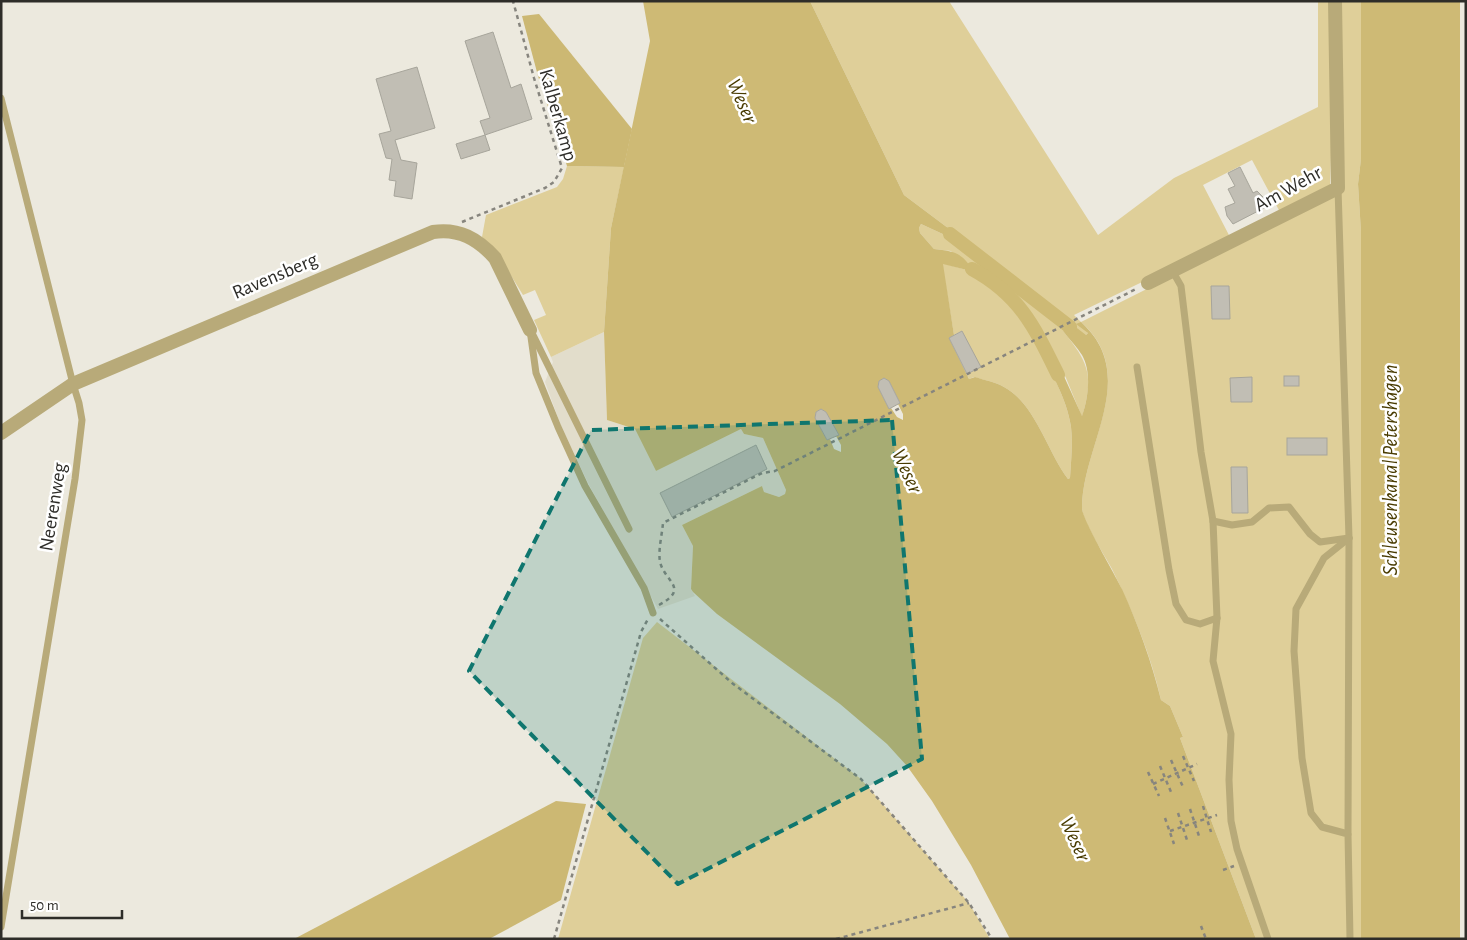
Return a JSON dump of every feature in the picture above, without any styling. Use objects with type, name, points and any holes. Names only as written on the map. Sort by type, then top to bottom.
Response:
[{"type":"street","name":"Am Wehr","points":[[1148,284],[1338,188],[1335,1]]},
{"type":"street","name":"Ravensberg","points":[[1,432],[73,384],[433,232],[454,232],[475,239],[495,258],[530,330]]},
{"type":"lane","name":"Neerenweg","points":[[1,98],[73,384],[80,403],[82,420],[75,479],[1,927]]},
{"type":"lane","points":[[1338,188],[1349,538],[1348,834],[1350,939]]},
{"type":"lane","points":[[1173,272],[1181,286],[1201,452],[1213,521],[1217,618],[1213,661],[1231,734],[1229,780],[1231,821],[1237,850],[1268,939]]},
{"type":"lane","points":[[530,330],[629,529]]},
{"type":"lane","points":[[530,330],[536,373],[558,427],[585,486],[644,588],[653,613]]},
{"type":"lane","points":[[1137,367],[1176,604],[1186,620],[1200,624],[1217,618]]},
{"type":"lane","points":[[1213,521],[1232,524],[1252,522],[1269,508],[1289,507],[1310,534],[1320,542],[1349,538]]},
{"type":"lane","points":[[1348,834],[1322,827],[1311,813],[1302,758],[1294,651],[1296,609],[1324,558],[1349,538]]},
{"type":"path","name":"Kalberkamp","points":[[454,232],[464,219],[545,188],[554,182],[562,168],[534,78],[513,1]]},
{"type":"path","points":[[554,939],[641,632],[658,606],[671,599],[674,592],[674,584],[660,563],[663,523],[762,473],[775,471],[1148,284]]},
{"type":"path","points":[[653,613],[732,684],[861,779],[969,904],[992,939]]},
{"type":"path","points":[[1183,756],[1194,781]]},
{"type":"path","points":[[1171,760],[1183,787]]},
{"type":"path","points":[[1153,784],[1198,764]]},
{"type":"path","points":[[1160,766],[1171,792]]},
{"type":"path","points":[[1148,772],[1159,796]]},
{"type":"path","points":[[1203,806],[1211,832]]},
{"type":"path","points":[[1190,809],[1199,836]]},
{"type":"path","points":[[1178,813],[1187,840]]},
{"type":"path","points":[[1170,831],[1216,815]]},
{"type":"path","points":[[1166,818],[1174,844]]},
{"type":"path","points":[[1223,870],[1234,866]]},
{"type":"path","points":[[836,939],[969,904]]},
{"type":"path","points":[[1201,926],[1206,939]]},
{"type":"highlighted area","points":[[892,420],[922,759],[678,884],[469,671],[591,430]]},
{"type":"shaded area","points":[[810,1],[949,1],[1098,235],[1174,178],[1318,107],[1318,1],[1330,1],[1332,121],[1330,189],[1281,214],[1252,160],[1203,185],[1231,239],[1074,315],[1088,333],[1086,335],[1063,331],[1079,352],[1087,370],[1088,390],[1082,417],[1066,378],[1046,339],[1062,373],[1054,377],[1052,373],[1066,405],[1071,427],[1072,446],[1070,478],[1068,479],[1033,416],[1015,394],[994,382],[974,377],[969,379],[967,374],[980,367],[962,331],[954,335],[942,263],[967,270],[951,251],[934,249],[920,233],[919,228],[921,224],[947,236],[952,231],[904,195]]},
{"type":"shaded area","points":[[1342,1],[1361,1],[1361,159],[1358,184],[1361,232],[1361,939],[1256,939],[1180,738],[1183,737],[1170,706],[1161,700],[1152,666],[1134,617],[1112,569],[1083,514],[1084,484],[1104,411],[1108,388],[1106,365],[1098,343],[1081,322],[1342,191]]},
{"type":"shaded area","points":[[1466,6],[1466,939],[1465,939],[1465,134]]},
{"type":"shaded area","points":[[539,14],[632,129],[624,167],[567,166],[538,76],[522,16]]},
{"type":"shaded area","points":[[567,166],[624,167],[611,228],[604,332],[551,357],[534,320],[546,315],[535,290],[523,295],[499,256],[482,237],[486,215],[557,187],[563,179]]},
{"type":"shaded area","points":[[604,332],[607,420],[635,429],[656,471],[741,429],[744,434],[763,438],[786,490],[785,494],[779,497],[764,492],[762,486],[682,525],[693,546],[691,589],[695,596],[658,609],[589,485],[561,426],[545,382],[553,362],[551,357]]},
{"type":"shaded area","points":[[657,622],[861,779],[969,903],[990,939],[558,939],[643,638]]},
{"type":"shaded area","points":[[556,801],[586,804],[561,900],[489,939],[294,939]]},
{"type":"water","name":"Weser","points":[[643,1],[810,1],[904,195],[952,231],[947,236],[921,224],[919,228],[920,233],[934,249],[956,253],[972,269],[967,270],[943,264],[954,335],[949,338],[969,379],[975,377],[994,382],[1015,394],[1033,416],[1068,479],[1070,478],[1072,446],[1069,416],[1057,384],[1036,343],[1054,377],[1062,373],[1047,339],[1082,416],[1087,394],[1087,369],[1082,355],[1063,331],[1073,325],[1086,335],[1088,333],[1076,324],[1081,322],[1098,343],[1106,365],[1108,388],[1104,412],[1084,484],[1083,514],[1134,616],[1161,700],[1170,706],[1183,737],[1180,738],[1256,939],[1010,939],[971,865],[932,801],[907,766],[887,744],[840,704],[717,614],[693,592],[691,589],[693,546],[682,525],[762,486],[764,492],[779,497],[785,494],[786,490],[763,438],[744,434],[741,429],[656,471],[635,429],[607,420],[604,332],[611,228],[650,41]],"holes":[[[884,378],[889,381],[900,403],[898,404],[903,414],[903,420],[897,417],[891,408],[889,409],[878,387],[879,381]],[[821,409],[826,412],[838,434],[836,436],[841,445],[841,452],[834,449],[830,439],[827,440],[815,418],[816,412]]]},
{"type":"water","name":"Schleusenkanal Petershagen","points":[[1361,1],[1460,1],[1460,939],[1361,939],[1361,232],[1358,184],[1361,159]]},
{"type":"building","points":[[493,32],[511,88],[521,84],[532,119],[485,135],[480,121],[490,118],[465,41]]},
{"type":"building","points":[[417,67],[435,128],[395,140],[401,160],[417,163],[412,199],[394,196],[396,181],[389,180],[392,159],[386,158],[379,134],[391,131],[376,79]]},
{"type":"building","points":[[485,135],[490,150],[461,159],[456,144]]},
{"type":"building","points":[[1240,167],[1253,193],[1257,191],[1264,198],[1266,207],[1233,224],[1227,216],[1225,207],[1235,203],[1228,189],[1235,186],[1228,173]]},
{"type":"building","points":[[1211,286],[1229,286],[1230,319],[1212,319]]},
{"type":"building","points":[[962,331],[981,367],[967,374],[949,338]]},
{"type":"building","points":[[1284,376],[1299,376],[1299,386],[1284,386]]},
{"type":"building","points":[[1252,377],[1252,402],[1231,402],[1230,378]]},
{"type":"building","points":[[884,378],[889,381],[900,403],[889,409],[878,387],[879,381]]},
{"type":"building","points":[[821,409],[826,412],[839,435],[827,440],[815,418],[816,412]]},
{"type":"building","points":[[1287,438],[1327,438],[1327,455],[1287,455]]},
{"type":"building","points":[[756,445],[767,469],[672,517],[660,493]]},
{"type":"building","points":[[1231,467],[1247,467],[1248,513],[1232,513]]},
{"type":"waterway","points":[[950,234],[1070,327]]},
{"type":"waterway","points":[[972,269],[989,279],[1002,290],[1024,314],[1042,342],[1058,375]]}]
